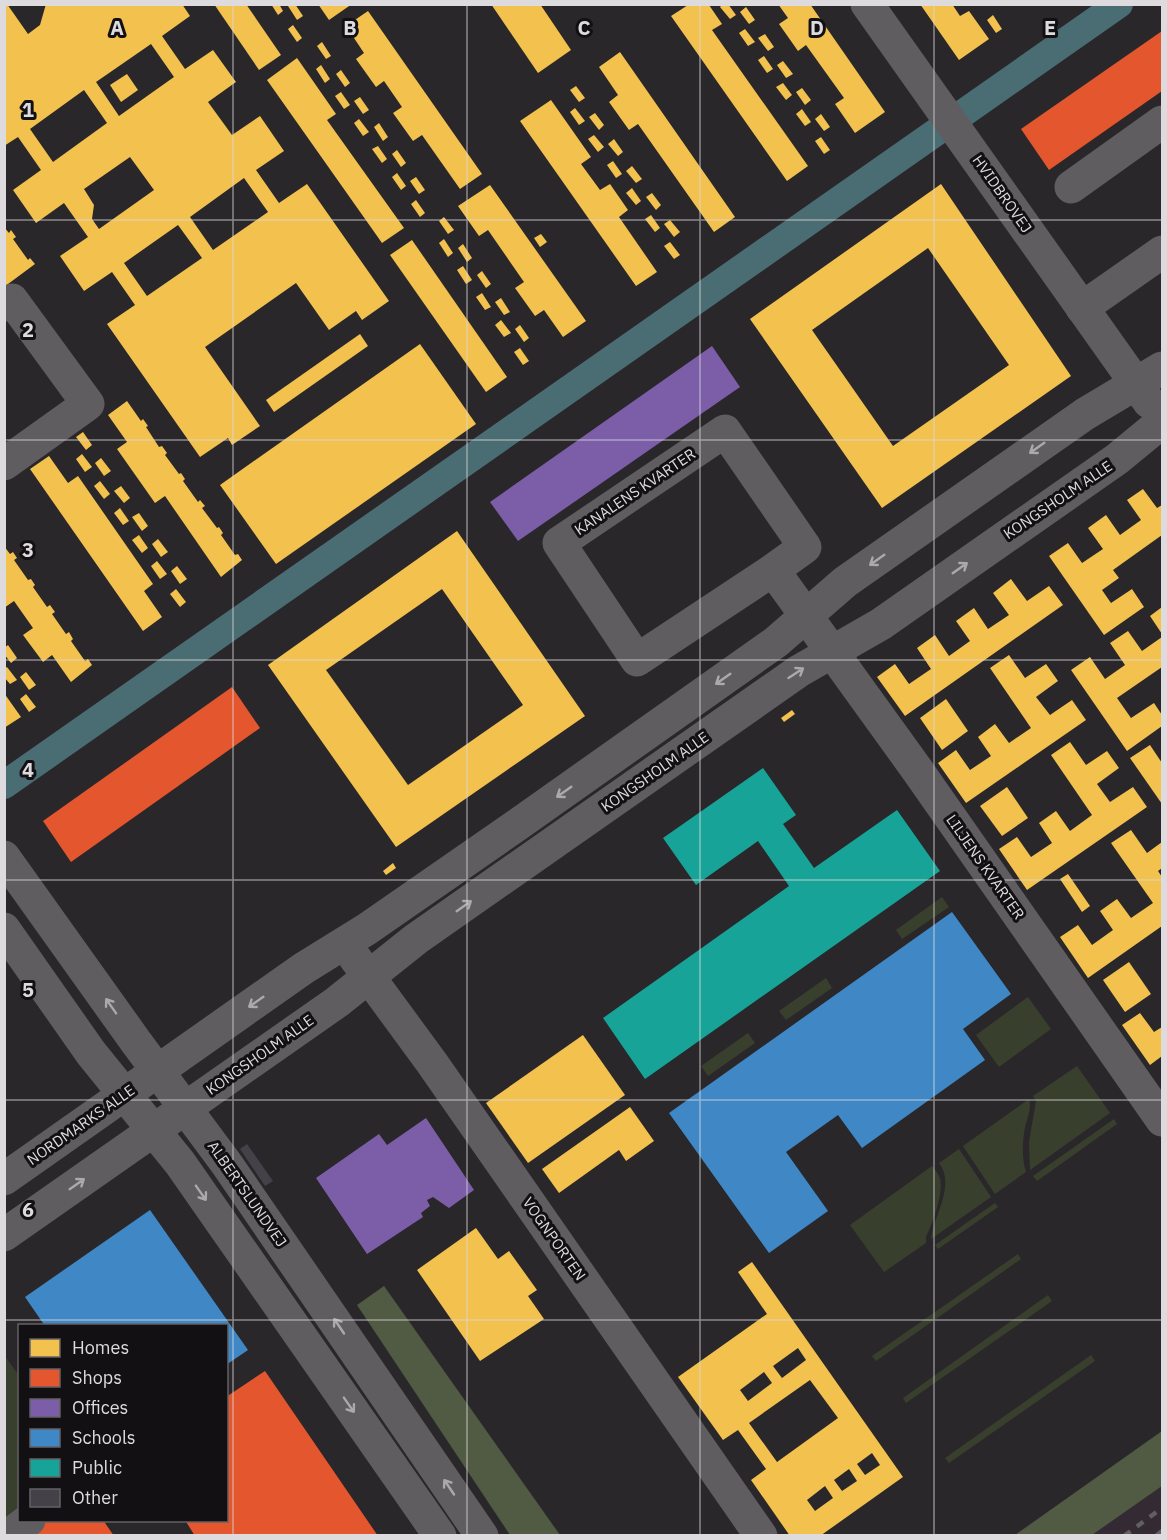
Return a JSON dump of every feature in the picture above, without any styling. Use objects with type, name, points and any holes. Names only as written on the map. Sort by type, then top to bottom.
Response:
[{"type":"street","name":"HVIDBROVEJ","points":[[867,4],[1082,308],[1149,376],[1162,422]]},
{"type":"street","points":[[1071,187],[1162,122]]},
{"type":"street","points":[[1082,308],[1162,252]]},
{"type":"street","points":[[4,305],[12,300],[88,404],[4,464]]},
{"type":"street","points":[[158,1071],[304,968],[345,943],[517,825],[757,655],[845,582],[1056,434],[1149,376]]},
{"type":"street","name":"KONGSHOLM ALLE","points":[[153,1130],[337,1002],[416,939],[769,691],[881,624],[1117,459],[1162,422]]},
{"type":"street","name":"KANALENS KVARTER","points":[[725,431],[805,547],[773,570],[637,660],[559,543],[725,431]]},
{"type":"street","points":[[773,570],[806,616]]},
{"type":"street","name":"LILJENS KVARTER","points":[[806,616],[946,811],[1162,1120]]},
{"type":"street","name":"ALBERTSLUNDVEJ","points":[[4,857],[226,1163],[482,1536]]},
{"type":"street","points":[[4,929],[91,1053],[180,1163],[440,1536]]},
{"type":"street","name":"VOGNPORTEN","points":[[345,943],[761,1536]]},
{"type":"street","name":"NORDMARKS ALLE","points":[[4,1179],[158,1071]]},
{"type":"street","points":[[4,1235],[153,1130]]},
{"type":"street","points":[[8,1536],[28,1522]]},
{"type":"shaded area","points":[[1162,1486],[1162,1535],[1092,1535]]},
{"type":"green space","points":[[942,897],[949,907],[902,939],[896,930]]},
{"type":"green space","points":[[826,978],[832,988],[786,1020],[779,1011]]},
{"type":"green space","points":[[1028,997],[1051,1029],[999,1067],[976,1035]]},
{"type":"green space","points":[[748,1033],[755,1043],[708,1076],[701,1066]]},
{"type":"green space","points":[[1077,1066],[1110,1113],[1030,1170],[1029,1142],[1036,1101],[1033,1096]]},
{"type":"green space","points":[[1029,1099],[1030,1110],[1023,1144],[1026,1172],[995,1194],[963,1146]]},
{"type":"green space","points":[[1114,1119],[1117,1124],[1037,1181],[1033,1176]]},
{"type":"green space","points":[[959,1149],[991,1197],[931,1239],[945,1190],[944,1172],[939,1163]]},
{"type":"green space","points":[[932,1166],[937,1172],[941,1185],[939,1200],[926,1243],[884,1272],[850,1225]]},
{"type":"green space","points":[[995,1203],[998,1207],[938,1249],[935,1245]]},
{"type":"green space","points":[[1018,1254],[1021,1259],[876,1361],[872,1356]]},
{"type":"green space","points":[[384,1286],[560,1535],[510,1535],[357,1305]]},
{"type":"green space","points":[[1048,1295],[1052,1301],[906,1403],[903,1398]]},
{"type":"green space","points":[[4,1355],[18,1374],[18,1512],[4,1521]]},
{"type":"green space","points":[[1091,1355],[1095,1361],[949,1463],[945,1458]]},
{"type":"green space","points":[[1162,1431],[1162,1486],[1092,1535],[1015,1535]]},
{"type":"building: Homes","points":[[4,4],[7,4],[28,34],[40,25],[46,4],[182,4],[190,16],[162,36],[185,69],[213,50],[236,82],[208,102],[232,135],[260,116],[284,151],[256,170],[279,203],[307,184],[389,301],[362,320],[356,311],[329,330],[296,283],[205,347],[260,426],[232,445],[228,438],[200,457],[107,324],[135,305],[112,272],[84,291],[60,256],[88,237],[64,203],[36,223],[13,190],[41,170],[18,137],[4,146]],"holes":[[[151,44],[174,77],[119,116],[96,82]],[[84,90],[107,123],[53,162],[30,129]],[[130,157],[154,190],[99,229],[92,219],[94,205],[84,189]],[[244,178],[268,212],[213,250],[190,217]],[[178,225],[202,258],[147,296],[124,263]]]},
{"type":"building: Homes","points":[[214,4],[246,4],[281,55],[259,70]]},
{"type":"building: Homes","points":[[271,4],[279,4],[283,11],[278,15]]},
{"type":"building: Homes","points":[[295,4],[303,16],[297,20],[288,6]]},
{"type":"building: Homes","points":[[318,4],[352,4],[329,20]]},
{"type":"building: Homes","points":[[491,4],[540,4],[571,50],[538,73]]},
{"type":"building: Homes","points":[[728,4],[736,15],[730,19],[720,7]]},
{"type":"building: Homes","points":[[778,4],[810,4],[885,112],[855,133],[835,104],[844,98],[806,45],[798,51],[779,24],[788,18]]},
{"type":"building: Homes","points":[[920,4],[952,4],[960,16],[969,11],[989,39],[959,60]]},
{"type":"building: Homes","points":[[688,5],[709,5],[722,24],[712,30],[808,166],[787,181],[671,16]]},
{"type":"building: Homes","points":[[746,7],[755,20],[749,24],[740,12]]},
{"type":"building: Homes","points":[[368,11],[482,174],[460,189],[422,135],[413,141],[393,113],[402,107],[384,81],[376,87],[356,59],[364,53],[346,26]]},
{"type":"building: Homes","points":[[993,15],[1002,29],[996,33],[987,20]]},
{"type":"building: Homes","points":[[293,25],[302,38],[297,42],[288,29]]},
{"type":"building: Homes","points":[[745,29],[755,42],[748,46],[739,33]]},
{"type":"building: Homes","points":[[765,34],[774,47],[768,51],[758,38]]},
{"type":"building: Homes","points":[[322,42],[331,56],[326,59],[317,46]]},
{"type":"building: Homes","points":[[620,52],[735,217],[714,232],[638,124],[629,130],[609,102],[618,95],[599,67]]},
{"type":"building: Homes","points":[[764,56],[773,69],[767,73],[758,60]]},
{"type":"building: Homes","points":[[297,58],[336,114],[327,120],[404,228],[382,243],[267,80]]},
{"type":"building: Homes","points":[[783,61],[793,74],[786,78],[777,65]]},
{"type":"building: Homes","points":[[321,65],[330,79],[325,83],[316,69]]},
{"type":"building: Homes","points":[[341,70],[350,83],[345,87],[336,74]]},
{"type":"building: Homes","points":[[127,74],[138,90],[121,102],[110,85]]},
{"type":"building: Homes","points":[[783,83],[792,95],[786,100],[776,87]]},
{"type":"building: Homes","points":[[576,86],[585,98],[579,102],[570,90]]},
{"type":"building: Homes","points":[[802,88],[811,100],[805,105],[796,92]]},
{"type":"building: Homes","points":[[341,92],[350,105],[344,109],[335,96]]},
{"type":"building: Homes","points":[[360,97],[369,110],[363,114],[354,101]]},
{"type":"building: Homes","points":[[551,100],[591,157],[581,164],[600,190],[610,184],[628,210],[619,217],[657,272],[636,286],[520,121]]},
{"type":"building: Homes","points":[[575,108],[585,121],[579,125],[570,112]]},
{"type":"building: Homes","points":[[802,109],[811,122],[805,126],[796,114]]},
{"type":"building: Homes","points":[[595,113],[604,125],[599,130],[589,117]]},
{"type":"building: Homes","points":[[821,114],[830,127],[824,131],[815,119]]},
{"type":"building: Homes","points":[[359,119],[369,132],[363,136],[354,123]]},
{"type":"building: Homes","points":[[379,123],[388,137],[383,141],[374,127]]},
{"type":"building: Homes","points":[[594,135],[604,147],[598,152],[588,139]]},
{"type":"building: Homes","points":[[821,137],[830,150],[824,154],[815,141]]},
{"type":"building: Homes","points":[[614,139],[623,152],[618,156],[608,144]]},
{"type":"building: Homes","points":[[378,146],[387,159],[382,163],[372,149]]},
{"type":"building: Homes","points":[[397,150],[406,163],[401,167],[392,154]]},
{"type":"building: Homes","points":[[613,161],[622,174],[616,178],[607,165]]},
{"type":"building: Homes","points":[[632,166],[642,179],[636,183],[626,171]]},
{"type":"building: Homes","points":[[397,173],[406,186],[401,190],[392,177]]},
{"type":"building: Homes","points":[[416,177],[425,190],[419,194],[410,181]]},
{"type":"building: Homes","points":[[941,184],[1071,376],[882,508],[750,319]],"holes":[[[928,248],[1009,365],[893,446],[812,330]]]},
{"type":"building: Homes","points":[[490,185],[586,321],[563,337],[544,310],[535,316],[515,288],[524,282],[488,230],[479,236],[458,206]]},
{"type":"building: Homes","points":[[632,188],[641,201],[636,205],[626,193]]},
{"type":"building: Homes","points":[[652,193],[661,205],[656,210],[646,197]]},
{"type":"building: Homes","points":[[416,200],[425,213],[420,217],[411,204]]},
{"type":"building: Homes","points":[[651,215],[660,228],[655,232],[645,219]]},
{"type":"building: Homes","points":[[444,217],[454,230],[448,234],[439,221]]},
{"type":"building: Homes","points":[[670,220],[680,232],[674,237],[664,224]]},
{"type":"building: Homes","points":[[4,227],[9,233],[11,230],[16,237],[13,239],[28,260],[30,258],[35,264],[4,287]]},
{"type":"building: Homes","points":[[541,234],[547,242],[540,247],[534,238]]},
{"type":"building: Homes","points":[[444,239],[453,253],[448,257],[439,243]]},
{"type":"building: Homes","points":[[412,240],[507,377],[486,392],[390,255]]},
{"type":"building: Homes","points":[[670,242],[680,255],[674,259],[664,246]]},
{"type":"building: Homes","points":[[463,244],[472,258],[467,262],[458,248]]},
{"type":"building: Homes","points":[[463,266],[472,280],[466,284],[457,270]]},
{"type":"building: Homes","points":[[482,271],[491,284],[486,288],[477,275]]},
{"type":"building: Homes","points":[[482,293],[491,307],[485,310],[476,297]]},
{"type":"building: Homes","points":[[501,298],[510,312],[504,315],[495,302]]},
{"type":"building: Homes","points":[[501,320],[511,333],[504,337],[495,325]]},
{"type":"building: Homes","points":[[520,325],[529,338],[524,342],[515,329]]},
{"type":"building: Homes","points":[[360,334],[368,346],[274,412],[266,400]]},
{"type":"building: Homes","points":[[420,344],[476,424],[276,564],[220,485]]},
{"type":"building: Homes","points":[[520,348],[529,361],[523,365],[514,352]]},
{"type":"building: Homes","points":[[127,401],[141,421],[143,419],[148,426],[146,427],[159,447],[162,446],[167,453],[165,455],[179,474],[181,473],[185,479],[183,481],[198,502],[200,500],[205,506],[202,508],[217,528],[219,527],[223,533],[221,535],[235,555],[238,554],[242,560],[221,577],[165,496],[155,503],[117,449],[127,442],[108,415]]},
{"type":"building: Homes","points":[[83,432],[92,445],[86,450],[76,437]]},
{"type":"building: Homes","points":[[82,454],[92,467],[85,472],[76,459]]},
{"type":"building: Homes","points":[[49,456],[68,483],[78,476],[153,584],[144,591],[162,617],[143,631],[30,469]]},
{"type":"building: Homes","points":[[101,458],[111,471],[104,476],[95,463]]},
{"type":"building: Homes","points":[[100,481],[110,494],[104,499],[94,486]]},
{"type":"building: Homes","points":[[121,486],[130,498],[124,503],[114,491]]},
{"type":"building: Homes","points":[[1143,489],[1157,508],[1162,505],[1162,535],[1113,570],[1119,578],[1102,590],[1111,603],[1132,589],[1144,607],[1104,635],[1049,556],[1068,543],[1082,563],[1103,549],[1088,528],[1106,515],[1120,535],[1141,520],[1127,500]]},
{"type":"building: Homes","points":[[120,508],[129,521],[123,525],[114,513]]},
{"type":"building: Homes","points":[[139,513],[148,526],[142,531],[132,517]]},
{"type":"building: Homes","points":[[457,531],[585,716],[396,847],[268,665]],"holes":[[[442,589],[523,705],[408,785],[326,670]]]},
{"type":"building: Homes","points":[[139,535],[148,548],[142,553],[132,540]]},
{"type":"building: Homes","points":[[158,539],[168,552],[161,557],[152,544]]},
{"type":"building: Homes","points":[[4,546],[10,554],[13,552],[17,558],[14,560],[28,580],[31,579],[35,585],[33,587],[47,607],[50,605],[55,612],[52,614],[66,634],[69,632],[73,639],[71,641],[85,661],[88,659],[92,665],[71,682],[52,655],[43,662],[23,635],[33,628],[14,601],[4,608]]},
{"type":"building: Homes","points":[[157,561],[167,574],[160,579],[151,566]]},
{"type":"building: Homes","points":[[177,566],[187,579],[180,584],[171,571]]},
{"type":"building: Homes","points":[[1011,579],[1027,601],[1049,586],[1063,605],[905,716],[877,677],[895,664],[909,684],[931,669],[917,648],[935,635],[949,656],[970,641],[956,621],[974,608],[988,629],[1009,615],[993,593]]},
{"type":"building: Homes","points":[[176,589],[186,602],[180,607],[170,594]]},
{"type":"building: Homes","points":[[1162,607],[1162,634],[1150,616]]},
{"type":"building: Homes","points":[[1128,631],[1142,651],[1162,637],[1162,667],[1117,698],[1131,718],[1154,703],[1162,715],[1162,726],[1127,751],[1071,670],[1090,657],[1105,679],[1125,665],[1110,643]]},
{"type":"building: Homes","points":[[8,645],[17,658],[11,663],[4,654],[4,648]]},
{"type":"building: Homes","points":[[1009,655],[1025,678],[1046,664],[1058,681],[1036,697],[1050,715],[1072,700],[1086,720],[966,803],[938,763],[956,750],[970,770],[991,756],[978,737],[995,724],[1009,743],[1031,728],[990,668]]},
{"type":"building: Homes","points":[[7,667],[17,680],[10,684],[4,677],[4,669]]},
{"type":"building: Homes","points":[[26,672],[36,685],[29,690],[20,677]]},
{"type":"building: Homes","points":[[4,693],[21,717],[4,728]]},
{"type":"building: Homes","points":[[26,694],[36,707],[29,712],[20,699]]},
{"type":"building: Homes","points":[[946,699],[968,731],[942,750],[920,718]]},
{"type":"building: Homes","points":[[792,710],[795,714],[784,722],[781,718]]},
{"type":"building: Homes","points":[[1070,742],[1086,765],[1107,751],[1119,768],[1097,784],[1110,802],[1133,787],[1147,807],[1027,890],[999,849],[1017,837],[1031,857],[1052,843],[1039,823],[1056,811],[1070,831],[1092,815],[1051,755]]},
{"type":"building: Homes","points":[[1150,745],[1162,763],[1162,804],[1130,758]]},
{"type":"building: Homes","points":[[1007,787],[1028,818],[1002,836],[980,806]]},
{"type":"building: Homes","points":[[1131,830],[1147,853],[1162,842],[1162,868],[1158,871],[1162,877],[1162,926],[1088,978],[1060,937],[1078,925],[1092,945],[1113,930],[1100,911],[1117,899],[1131,918],[1153,903],[1111,843]]},
{"type":"building: Homes","points":[[393,863],[396,868],[386,875],[383,871]]},
{"type":"building: Homes","points":[[1068,874],[1090,906],[1082,912],[1060,879]]},
{"type":"building: Homes","points":[[1129,962],[1151,994],[1125,1012],[1103,980]]},
{"type":"building: Homes","points":[[1140,1013],[1154,1032],[1162,1027],[1162,1056],[1150,1065],[1122,1025]]},
{"type":"building: Homes","points":[[583,1035],[625,1095],[528,1163],[486,1103]]},
{"type":"building: Homes","points":[[630,1107],[654,1141],[626,1161],[619,1150],[559,1193],[542,1169]]},
{"type":"building: Homes","points":[[476,1228],[498,1259],[509,1251],[537,1290],[528,1296],[544,1319],[480,1361],[417,1270]]},
{"type":"building: Homes","points":[[752,1262],[903,1477],[820,1536],[790,1536],[751,1480],[766,1469],[738,1430],[723,1440],[678,1377],[767,1314],[738,1272]],"holes":[[[798,1348],[806,1360],[782,1378],[773,1366]],[[764,1372],[772,1383],[748,1401],[740,1390]],[[810,1380],[838,1418],[777,1462],[749,1423]],[[872,1453],[880,1465],[865,1475],[857,1464]],[[849,1469],[857,1481],[842,1491],[834,1480]],[[825,1486],[833,1498],[815,1511],[807,1500]]]},
{"type":"building: Shops","points":[[1162,31],[1162,91],[1049,170],[1021,129]]},
{"type":"building: Shops","points":[[232,687],[260,728],[71,862],[43,821]]},
{"type":"building: Shops","points":[[265,1371],[378,1536],[195,1536],[186,1522],[228,1522],[228,1396]]},
{"type":"building: Shops","points":[[45,1522],[104,1522],[114,1536],[27,1536]]},
{"type":"building: Offices","points":[[712,346],[740,387],[518,541],[490,502]]},
{"type":"building: Offices","points":[[426,1118],[474,1190],[449,1208],[433,1197],[427,1200],[430,1206],[421,1213],[423,1217],[367,1254],[316,1178],[379,1134],[387,1145]]},
{"type":"building: Schools","points":[[952,912],[1011,994],[963,1029],[985,1060],[862,1148],[838,1115],[786,1152],[828,1211],[769,1253],[669,1113]]},
{"type":"building: Schools","points":[[150,1210],[248,1350],[228,1364],[228,1324],[44,1324],[25,1297]]},
{"type":"building: Public","points":[[763,768],[796,815],[783,824],[814,868],[897,810],[940,871],[645,1079],[603,1018],[789,886],[758,841],[696,885],[663,838]]},
{"type":"building: Other","points":[[247,1144],[273,1181],[265,1186],[240,1149]]},
{"type":"waterway","points":[[4,785],[1119,4]]},
{"type":"railway","points":[[1124,1536],[1162,1508]]},
{"type":"railway","points":[[1156,1536],[1162,1531]]}]
